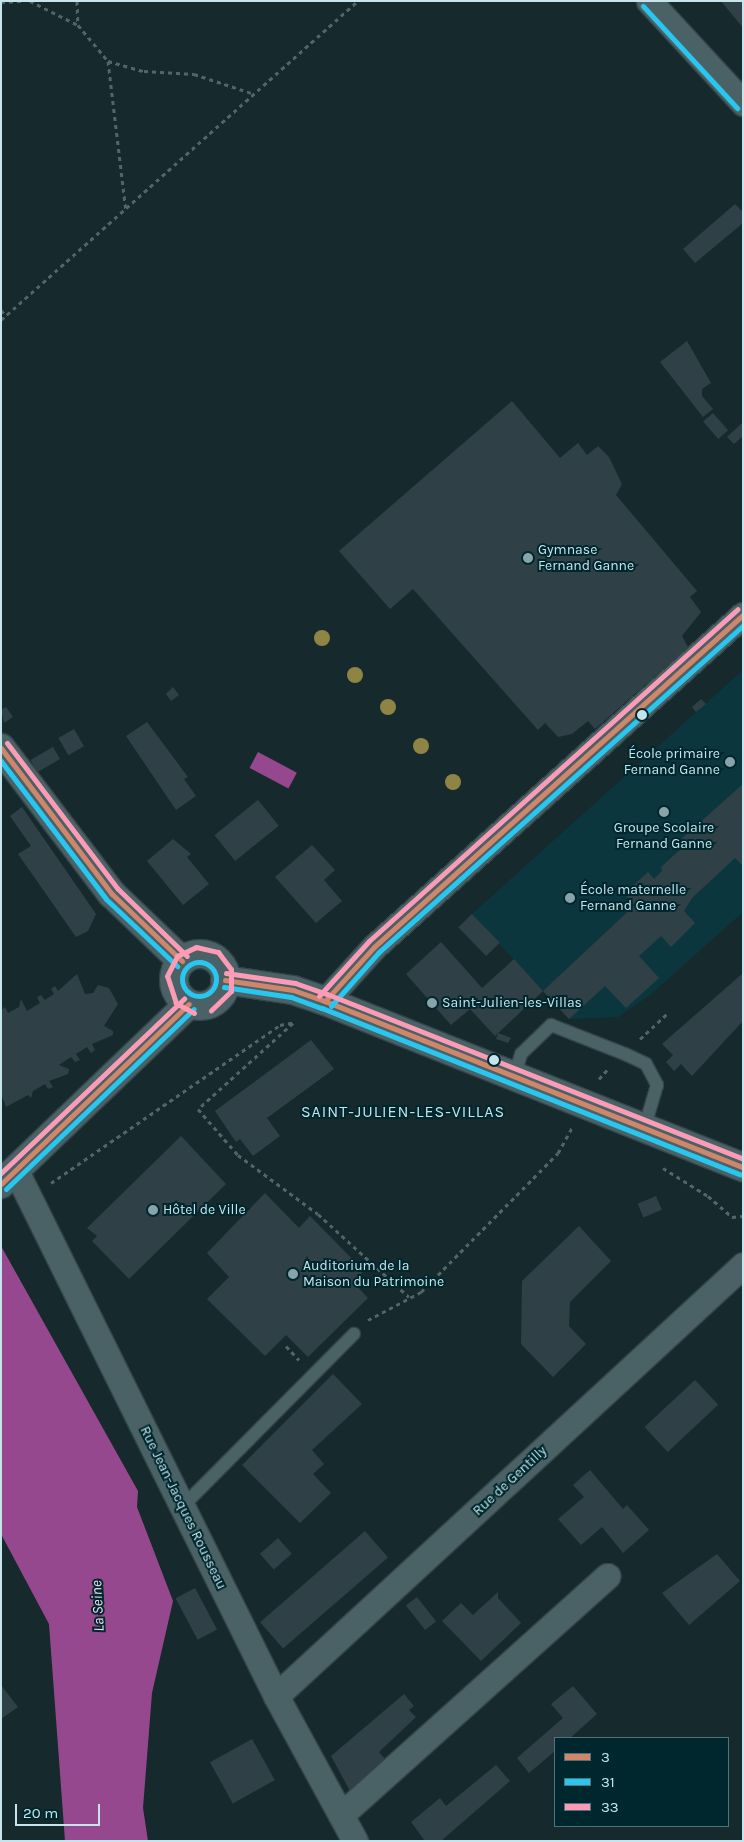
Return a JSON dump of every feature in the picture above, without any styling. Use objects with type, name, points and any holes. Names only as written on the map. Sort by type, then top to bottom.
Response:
[{"type":"street","points":[[650,1],[743,103]]},
{"type":"street","points":[[325,1001],[374,946],[743,615]]},
{"type":"street","points":[[1,748],[112,894],[182,961]]},
{"type":"street","points":[[189,1004],[174,984],[182,961],[197,954],[214,958],[226,980]]},
{"type":"street","points":[[226,980],[293,990],[325,1001],[584,1101],[645,1126],[708,1156],[743,1166]]},
{"type":"street","points":[[9,1178],[189,1004],[214,1002],[226,980]]},
{"type":"street","name":"Rue Jean-Jacques Rousseau","points":[[9,1178],[29,1198],[276,1696],[355,1841]]},
{"type":"street","name":"Rue de Gentilly","points":[[276,1696],[743,1265]]},
{"type":"street","points":[[341,1815],[607,1576]]},
{"type":"lane","points":[[515,1074],[521,1054],[551,1025],[625,1054],[646,1064],[657,1085],[645,1126]]},
{"type":"lane","points":[[182,1507],[354,1334]]},
{"type":"path","points":[[1,2],[22,1]]},
{"type":"path","points":[[30,1],[78,25],[108,61],[126,211]]},
{"type":"path","points":[[77,1],[78,25]]},
{"type":"path","points":[[1,320],[126,211],[251,93],[358,1]]},
{"type":"path","points":[[108,61],[144,70],[194,74],[251,93]]},
{"type":"path","points":[[1,310],[6,316]]},
{"type":"path","points":[[354,1334],[374,1314],[420,1292],[558,1153],[571,1130],[590,1088],[669,1012]]},
{"type":"path","points":[[295,1022],[198,1109],[238,1156],[318,1214],[409,1297]]},
{"type":"path","points":[[29,1198],[280,1025],[295,1022],[304,1025]]},
{"type":"path","points":[[562,1126],[581,1133]]},
{"type":"path","points":[[654,1162],[708,1196],[732,1217],[743,1216]]},
{"type":"shaded area","name":"Groupe Scolaire Fernand Ganne","points":[[743,670],[743,912],[650,995],[618,1017],[569,1019],[472,914]]},
{"type":"water","points":[[258,752],[297,773],[288,789],[250,768]]},
{"type":"water","name":"La Seine","points":[[1,1246],[138,1491],[137,1507],[173,1601],[152,1693],[143,1808],[148,1841],[65,1841],[49,1624],[1,1534]]},
{"type":"building","points":[[721,1],[743,1],[743,28],[739,23]]},
{"type":"building","points":[[735,204],[743,212],[743,223],[695,263],[683,249]]},
{"type":"building","points":[[687,341],[711,383],[702,389],[702,396],[713,409],[703,417],[660,362]]},
{"type":"building","name":"Gymnase Fernand Ganne","points":[[512,401],[560,458],[578,443],[587,455],[598,446],[609,457],[622,484],[616,495],[697,591],[690,597],[701,612],[682,636],[688,647],[595,729],[588,721],[572,734],[558,737],[545,723],[538,730],[413,589],[390,609],[339,551]]},
{"type":"building","points":[[713,413],[728,430],[718,439],[703,422]]},
{"type":"building","points":[[743,422],[743,436],[734,444],[727,437]]},
{"type":"building","points":[[173,687],[179,695],[171,701],[166,694]]},
{"type":"building","points":[[701,699],[706,704],[696,712],[692,707]]},
{"type":"building","points":[[6,707],[13,717],[4,723],[1,710]]},
{"type":"building","points":[[147,722],[188,777],[184,779],[196,796],[176,810],[126,736]]},
{"type":"building","points":[[74,729],[84,746],[68,755],[58,738]]},
{"type":"building","points":[[53,747],[60,759],[37,772],[30,760]]},
{"type":"building","points":[[743,784],[743,866],[735,858],[692,898],[684,911],[695,923],[671,947],[661,936],[639,956],[659,978],[626,1008],[605,986],[569,1019],[543,991],[635,905],[624,894],[648,872],[654,879],[662,871],[661,867],[684,846],[679,841]]},
{"type":"building","points":[[258,800],[279,826],[235,861],[214,835]]},
{"type":"building","points":[[22,807],[96,914],[88,931],[76,937],[18,854],[31,846],[10,816]]},
{"type":"building","points":[[173,839],[191,854],[187,857],[209,884],[183,905],[147,861]]},
{"type":"building","points":[[312,845],[335,870],[324,880],[342,901],[316,923],[275,877]]},
{"type":"building","points":[[472,914],[500,943],[486,956],[458,927]]},
{"type":"building","points":[[441,942],[482,988],[514,959],[543,991],[495,1036],[470,1009],[451,1025],[406,974]]},
{"type":"building","points":[[743,973],[743,1021],[692,1076],[681,1064],[674,1071],[666,1062],[673,1055],[662,1044]]},
{"type":"building","points":[[77,974],[85,994],[93,993],[98,985],[109,988],[118,1004],[104,1026],[113,1031],[113,1035],[92,1044],[95,1050],[91,1053],[87,1047],[76,1054],[80,1060],[75,1062],[71,1057],[59,1065],[69,1069],[68,1074],[49,1081],[53,1087],[48,1089],[45,1084],[33,1091],[31,1098],[28,1095],[6,1107],[1,1094],[1,1010],[5,1007],[8,1013],[19,1007],[21,999],[27,1011],[40,1003],[37,997],[41,995],[45,1000],[54,994],[51,989],[55,986],[58,991]]},
{"type":"building","points":[[498,1033],[511,1038],[508,1043],[496,1039]]},
{"type":"building","points":[[311,1040],[334,1069],[267,1118],[280,1136],[253,1156],[240,1139],[236,1142],[215,1111]]},
{"type":"building","name":"Hôtel de Ville","points":[[181,1136],[226,1184],[129,1279],[92,1241],[97,1236],[87,1228]]},
{"type":"building","name":"Auditorium de la Maison du Patrimoine","points":[[265,1193],[299,1228],[310,1216],[364,1271],[353,1282],[368,1298],[308,1357],[286,1335],[265,1356],[207,1299],[229,1277],[207,1253]]},
{"type":"building","points":[[656,1196],[662,1210],[643,1218],[638,1204]]},
{"type":"building","points":[[579,1226],[611,1261],[570,1302],[569,1326],[586,1344],[553,1377],[521,1344],[522,1281]]},
{"type":"building","points":[[333,1374],[362,1404],[312,1450],[324,1464],[313,1474],[331,1493],[300,1523],[242,1465]]},
{"type":"building","points":[[695,1380],[718,1405],[668,1452],[645,1427]]},
{"type":"building","points":[[590,1470],[623,1509],[627,1505],[649,1530],[623,1553],[602,1527],[581,1545],[558,1519],[584,1497],[573,1485]]},
{"type":"building","points":[[365,1531],[388,1557],[283,1649],[260,1622]]},
{"type":"building","points":[[278,1538],[292,1554],[274,1570],[260,1554]]},
{"type":"building","points":[[717,1554],[740,1581],[689,1625],[662,1593]]},
{"type":"building","points":[[195,1588],[217,1629],[198,1640],[176,1598]]},
{"type":"building","points":[[498,1592],[498,1598],[521,1623],[481,1661],[442,1621],[461,1603],[473,1615]]},
{"type":"building","points":[[417,1597],[436,1621],[425,1630],[406,1606]]},
{"type":"building","points":[[1,1685],[18,1707],[1,1719]]},
{"type":"building","points":[[573,1686],[597,1714],[571,1737],[554,1737],[554,1752],[529,1773],[517,1758],[563,1718],[551,1704]]},
{"type":"building","points":[[404,1694],[414,1706],[409,1710],[416,1717],[379,1752],[386,1760],[350,1791],[331,1756]]},
{"type":"building","points":[[252,1739],[275,1780],[233,1803],[210,1762]]},
{"type":"building","points":[[496,1765],[510,1781],[441,1841],[425,1841],[411,1822],[440,1798],[446,1806]]},
{"type":"transit line","name":"31","points":[[643,6],[737,108]]},
{"type":"transit line","name":"33","points":[[319,996],[369,941],[738,609]]},
{"type":"transit line","name":"3","points":[[325,1001],[374,947],[743,615]]},
{"type":"transit line","name":"31","points":[[331,1006],[379,952],[743,625]]},
{"type":"transit line","name":"33","points":[[7,743],[118,889],[187,956]]},
{"type":"transit line","name":"3","points":[[1,748],[112,894],[182,961]]},
{"type":"transit line","name":"31","points":[[1,761],[106,899],[177,966]]},
{"type":"transit line","name":"33","points":[[194,1013],[176,1003],[167,976],[177,956],[196,947],[218,952],[231,969],[231,991],[211,1010]]},
{"type":"transit line","name":"31","points":[[199,962],[211,967],[216,979],[211,991],[199,996],[187,991],[182,979],[187,967],[199,962]]},
{"type":"transit line","name":"33","points":[[226,973],[295,983],[327,994],[743,1159]]},
{"type":"transit line","name":"3","points":[[225,980],[293,990],[325,1001],[743,1167]]},
{"type":"transit line","name":"31","points":[[224,987],[291,997],[322,1008],[740,1174]]},
{"type":"transit line","name":"33","points":[[1,1173],[184,999]]},
{"type":"transit line","name":"3","points":[[1,1184],[189,1004]]},
{"type":"transit line","name":"31","points":[[6,1189],[194,1009]]},
{"type":"place","name":"Gymnase Fernand Ganne","points":[[528,558]]},
{"type":"place","name":"École primaire Fernand Ganne","points":[[730,762]]},
{"type":"place","name":"Groupe Scolaire Fernand Ganne","points":[[664,812]]},
{"type":"place","name":"École maternelle Fernand Ganne","points":[[570,898]]},
{"type":"place","name":"Saint-Julien-les-Villas","points":[[432,1003]]},
{"type":"place","name":"Hôtel de Ville","points":[[153,1210]]},
{"type":"place","name":"Auditorium de la Maison du Patrimoine","points":[[293,1274]]},
{"type":"district","name":"SAINT-JULIEN-LES-VILLAS","points":[[403,1112]]}]
